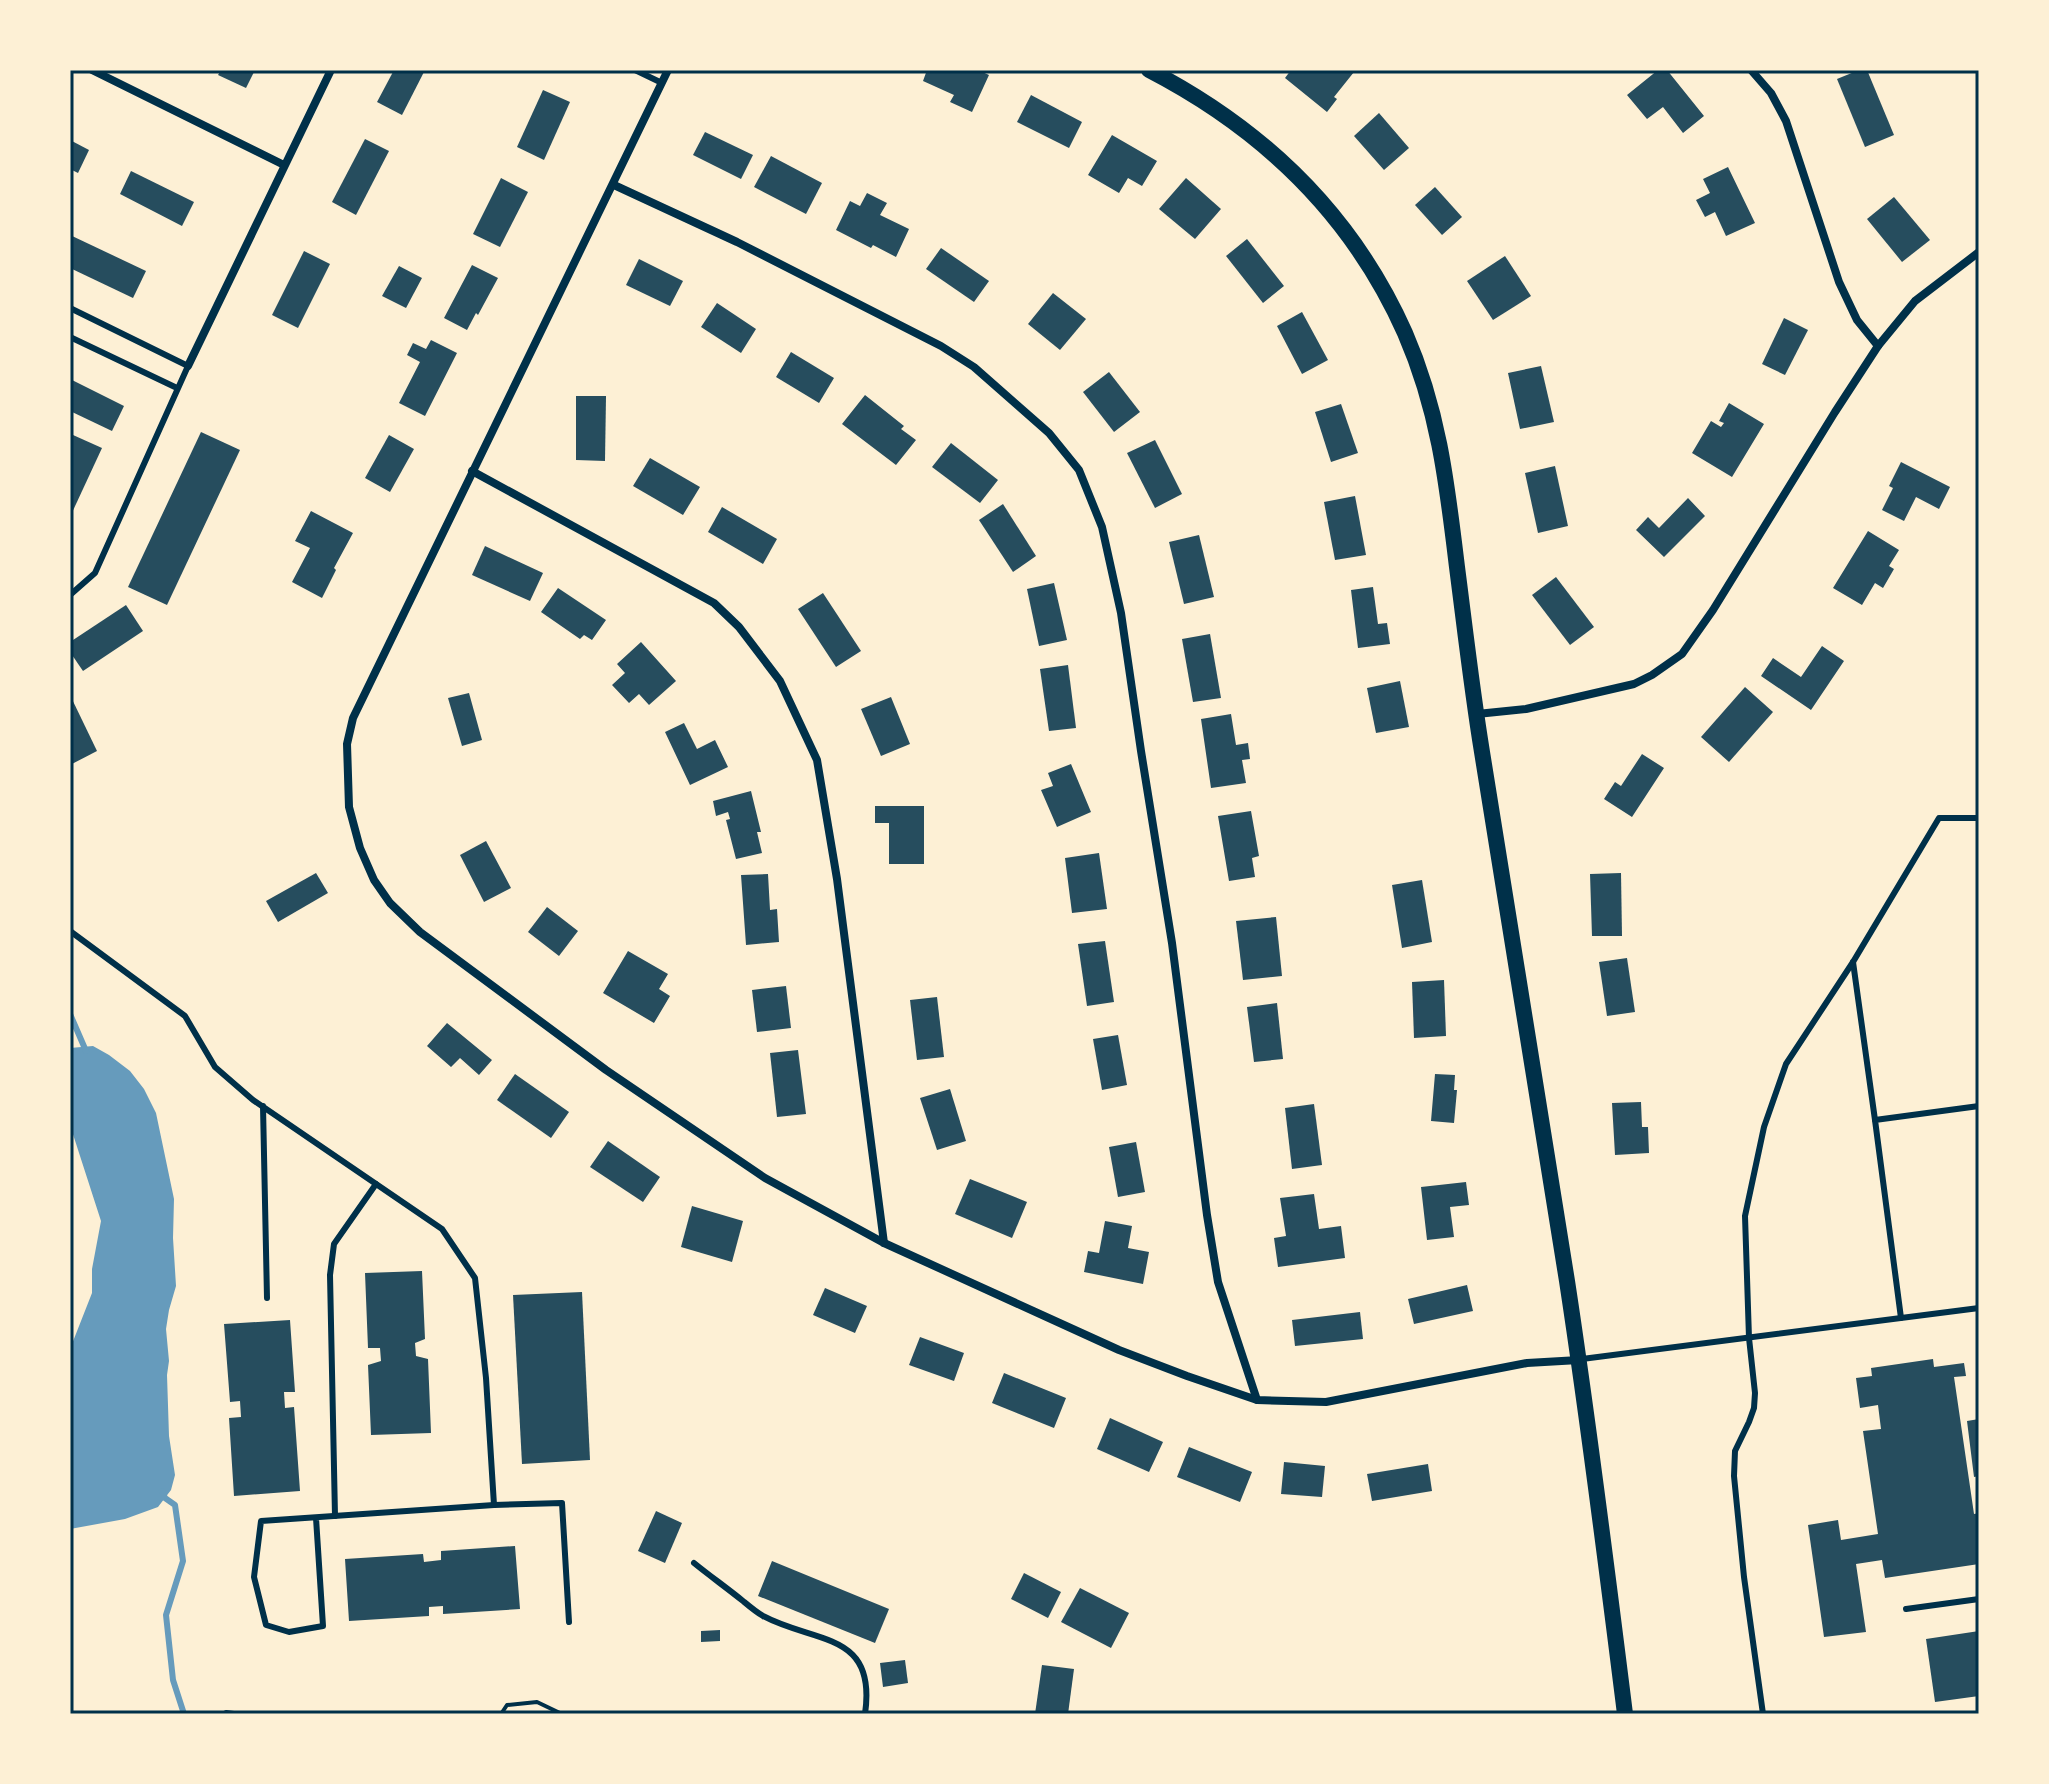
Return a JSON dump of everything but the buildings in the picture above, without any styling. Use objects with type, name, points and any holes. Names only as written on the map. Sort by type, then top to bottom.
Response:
[{"type":"main road","points":[[1149,70],[1206,101],[1247,131],[1307,186],[1361,253],[1394,310],[1425,385],[1440,439],[1476,714],[1579,1360],[1625,1714]]},
{"type":"street","points":[[92,70],[284,165]]},
{"type":"street","points":[[188,366],[331,70]]},
{"type":"street","points":[[668,70],[353,718],[347,744],[349,807],[360,848],[374,880],[390,903],[420,932],[606,1070],[765,1178],[884,1243],[1119,1350],[1257,1400],[1326,1402],[1527,1363],[1579,1360]]},
{"type":"street","points":[[1751,70],[1771,93],[1786,121],[1839,282],[1857,320],[1878,346]]},
{"type":"street","points":[[614,185],[737,242],[941,346],[974,367],[1049,433],[1079,470],[1102,527],[1121,613],[1172,943],[1218,1282],[1257,1400]]},
{"type":"street","points":[[1476,714],[1526,709],[1634,684],[1682,654],[1713,610],[1878,346],[1915,301],[1979,252]]},
{"type":"street","points":[[472,471],[714,603],[739,627],[780,681],[817,760],[837,879],[884,1243]]},
{"type":"lane","points":[[635,70],[662,83]]},
{"type":"lane","points":[[70,308],[188,366],[95,573],[70,595]]},
{"type":"lane","points":[[70,337],[177,388]]},
{"type":"lane","points":[[1763,1714],[1734,1476],[1735,1451],[1754,1408],[1745,1216],[1764,1127],[1786,1064],[1853,962],[1939,818],[1979,818]]},
{"type":"lane","points":[[70,931],[185,1016],[215,1067],[263,1106],[442,1229],[475,1278],[486,1378],[494,1505]]},
{"type":"lane","points":[[1853,962],[1901,1318]]},
{"type":"lane","points":[[263,1106],[267,1298]]},
{"type":"lane","points":[[1875,1120],[1979,1106]]},
{"type":"lane","points":[[335,1516],[330,1275],[334,1244],[376,1184]]},
{"type":"lane","points":[[1579,1360],[1979,1308]]},
{"type":"lane","points":[[316,1518],[323,1626],[289,1632],[266,1625],[254,1577],[261,1521],[562,1503],[569,1622]]},
{"type":"lane","points":[[694,1563],[762,1616],[849,1650],[859,1660],[865,1677],[865,1714]]},
{"type":"lane","points":[[1906,1609],[1979,1599]]},
{"type":"path","points":[[501,1714],[507,1705],[537,1702],[562,1714]]},
{"type":"path","points":[[222,1714],[242,1714]]},
{"type":"water","points":[[93,1046],[130,1071],[144,1089],[156,1113],[174,1199],[176,1286],[166,1329],[169,1436],[175,1475],[171,1490],[158,1507],[125,1519],[70,1529],[70,1349],[92,1293],[92,1269],[101,1221],[70,1125],[70,1048]]},
{"type":"waterway","points":[[70,1014],[86,1051]]},
{"type":"waterway","points":[[162,1491],[165,1498],[175,1505],[183,1561],[166,1615],[173,1680],[184,1714]]}]
